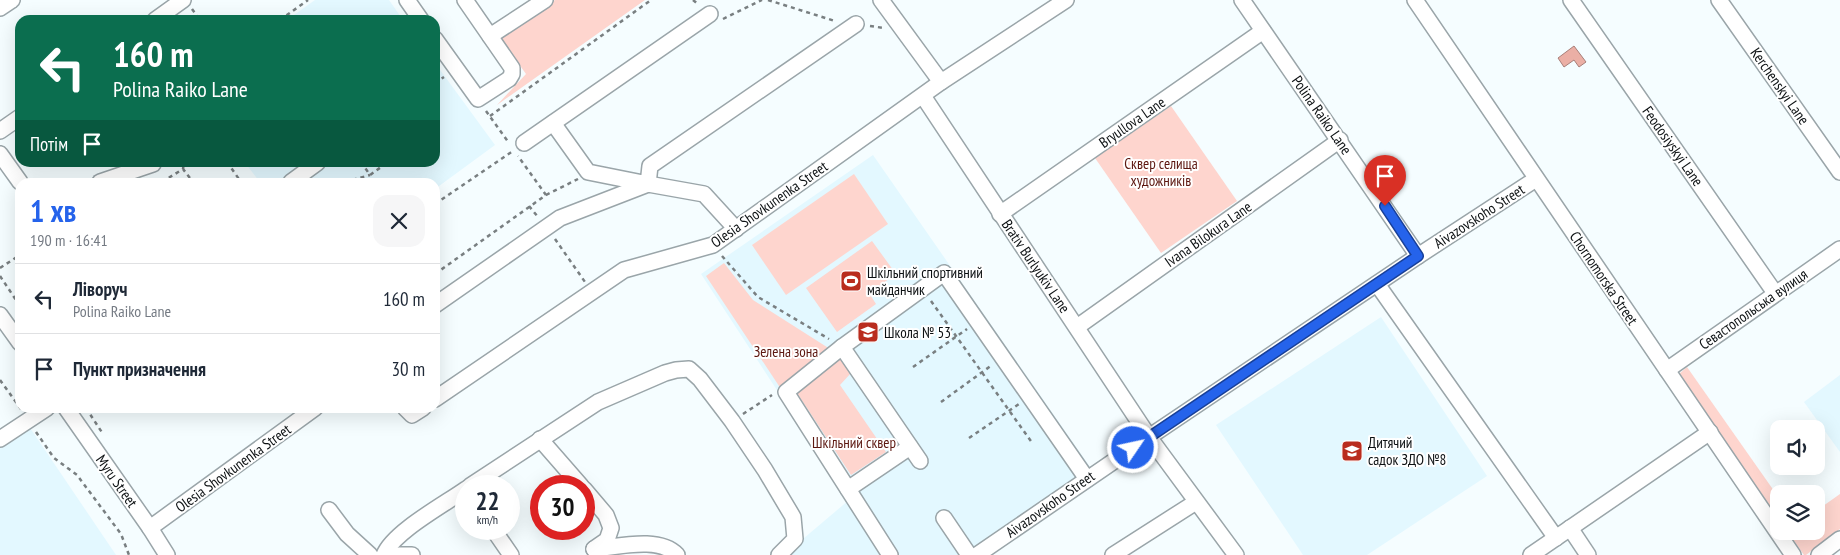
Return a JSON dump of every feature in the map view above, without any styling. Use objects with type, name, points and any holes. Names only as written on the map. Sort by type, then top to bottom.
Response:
[{"type":"street","points":[[0,8],[12,0]]},
{"type":"street","points":[[162,15],[183,0]]},
{"type":"street","points":[[407,0],[418,15]]},
{"type":"street","points":[[440,46],[478,99],[509,79],[512,74],[512,68],[465,0]]},
{"type":"street","points":[[490,36],[545,0]]},
{"type":"street","points":[[881,0],[941,82]]},
{"type":"street","name":"Olesia Shovkunenka Street","points":[[440,396],[624,270],[713,245],[941,82],[1066,0]]},
{"type":"street","name":"Polina Raiko Lane","points":[[1242,0],[1418,256]]},
{"type":"street","name":"Chornomorska Street","points":[[1415,0],[1710,432],[1790,554]]},
{"type":"street","name":"Feodosiyskyi Lane","points":[[1571,0],[1775,293]]},
{"type":"street","name":"Kerchenskyi Lane","points":[[1719,0],[1840,172]]},
{"type":"street","points":[[519,147],[710,14]]},
{"type":"street","points":[[648,184],[650,166],[856,24]]},
{"type":"street","name":"Bryullova Lane","points":[[1000,214],[1263,31]]},
{"type":"street","name":"Brativ Burlyukiv Lane","points":[[923,96],[1149,437]]},
{"type":"street","points":[[0,131],[15,120]]},
{"type":"street","points":[[553,123],[588,172],[704,194],[736,229]]},
{"type":"street","name":"Ivana Bilokura Lane","points":[[1077,327],[1340,140]]},
{"type":"street","points":[[0,154],[17,178]]},
{"type":"street","points":[[112,178],[144,167]]},
{"type":"street","points":[[297,178],[312,167]]},
{"type":"street","name":"Aivazovskoho Street","points":[[977,555],[1418,256],[1536,179]]},
{"type":"street","points":[[440,302],[560,218],[648,184]]},
{"type":"street","name":"Севастопольська вулиця","points":[[1667,370],[1840,249]]},
{"type":"street","points":[[890,555],[786,392],[842,347],[944,272],[1087,479]]},
{"type":"street","points":[[1377,284],[1556,538]]},
{"type":"street","points":[[0,315],[15,336]]},
{"type":"street","points":[[842,347],[920,461]]},
{"type":"street","points":[[487,475],[598,402],[665,373],[683,368],[694,372],[732,421],[765,470],[793,517],[796,539],[779,555]]},
{"type":"street","points":[[0,439],[39,413]]},
{"type":"street","name":"Myru Street","points":[[70,413],[167,555]]},
{"type":"street","name":"Olesia Shovkunenka Street","points":[[150,528],[308,413]]},
{"type":"street","points":[[1531,555],[1710,432]]},
{"type":"street","points":[[1149,437],[1236,555]]},
{"type":"street","points":[[540,439],[571,475]]},
{"type":"street","points":[[848,489],[910,447]]},
{"type":"street","points":[[384,555],[392,541],[455,497]]},
{"type":"street","points":[[595,502],[606,515],[611,528],[624,546]]},
{"type":"street","points":[[1113,555],[1196,502]]},
{"type":"street","points":[[329,510],[347,534],[370,555]]},
{"type":"street","points":[[944,518],[969,555]]},
{"type":"street","points":[[591,553],[606,540],[611,528]]},
{"type":"street","points":[[1570,528],[1588,555]]},
{"type":"street","points":[[1819,555],[1840,539]]},
{"type":"street","points":[[501,540],[511,555]]},
{"type":"street","points":[[591,553],[624,546],[651,544],[664,546],[677,555]]},
{"type":"street","points":[[650,555],[664,546]]},
{"type":"street","points":[[399,555],[412,555]]},
{"type":"path","points":[[287,15],[308,0]]},
{"type":"path","points":[[490,116],[651,0]]},
{"type":"path","points":[[710,14],[723,20],[762,0]]},
{"type":"path","points":[[768,0],[840,22],[903,30]]},
{"type":"path","points":[[440,80],[445,76]]},
{"type":"path","points":[[478,99],[490,116],[519,147],[546,195]]},
{"type":"path","points":[[440,201],[519,147]]},
{"type":"path","points":[[230,167],[238,178]]},
{"type":"path","points":[[364,167],[370,175]]},
{"type":"path","points":[[359,178],[370,175],[381,167]]},
{"type":"path","points":[[168,178],[183,169],[190,178]]},
{"type":"path","points":[[440,270],[529,206],[546,195],[574,182]]},
{"type":"path","points":[[529,206],[547,228],[592,292]]},
{"type":"path","points":[[713,245],[758,297],[842,347]]},
{"type":"path","points":[[0,268],[15,258]]},
{"type":"path","points":[[0,276],[15,298]]},
{"type":"path","points":[[932,301],[1033,444]]},
{"type":"path","points":[[913,367],[957,336]]},
{"type":"path","points":[[941,402],[982,372]]},
{"type":"path","points":[[0,380],[15,401]]},
{"type":"path","points":[[732,421],[774,394]]},
{"type":"path","points":[[969,438],[1009,410]]},
{"type":"path","points":[[23,413],[54,458],[77,475],[121,534],[129,555]]},
{"type":"shaded area","points":[[315,0],[389,0],[400,15],[294,15]]},
{"type":"shaded area","points":[[1574,46],[1586,62],[1579,67],[1574,60],[1564,67],[1558,58]]},
{"type":"shaded area","points":[[440,70],[495,145],[440,185],[440,178],[257,178],[248,167],[440,167]]},
{"type":"shaded area","name":"Школа № 53","points":[[873,155],[1090,467],[962,555],[784,555],[849,500],[701,274]]},
{"type":"shaded area","name":"Дитячий садок ЗДО №8","points":[[1381,317],[1487,476],[1367,555],[1303,555],[1216,425]]},
{"type":"shaded area","points":[[1840,375],[1840,452],[1825,431],[1825,420],[1817,420],[1804,402]]},
{"type":"shaded area","points":[[26,422],[116,555],[0,555],[0,442]]},
{"type":"green space","points":[[555,0],[645,0],[497,105],[526,74],[499,36]]},
{"type":"green space","name":"Сквер селища художників","points":[[1171,106],[1237,201],[1161,253],[1095,158]]},
{"type":"green space","points":[[854,174],[888,224],[786,295],[752,245]]},
{"type":"green space","name":"Шкільний спортивний майданчик","points":[[872,241],[896,274],[869,293],[876,304],[837,332],[806,288]]},
{"type":"green space","name":"Зелена зона","points":[[724,263],[753,300],[830,349],[781,389],[706,276]]},
{"type":"green space","name":"Шкільний сквер","points":[[842,354],[851,373],[840,385],[886,452],[851,475],[797,393]]},
{"type":"green space","points":[[1687,367],[1770,485],[1770,506],[1679,374]]},
{"type":"green space","points":[[1840,494],[1840,529],[1806,555],[1804,555],[1793,540],[1825,540],[1825,505]]},
{"type":"place","name":"Шкільний спортивний майданчик","points":[[851,281]]},
{"type":"place","name":"Школа № 53","points":[[868,332]]},
{"type":"place","name":"Дитячий садок ЗДО №8","points":[[1352,451]]},
{"type":"route","points":[[1133,448],[1418,256],[1385,206]]}]
